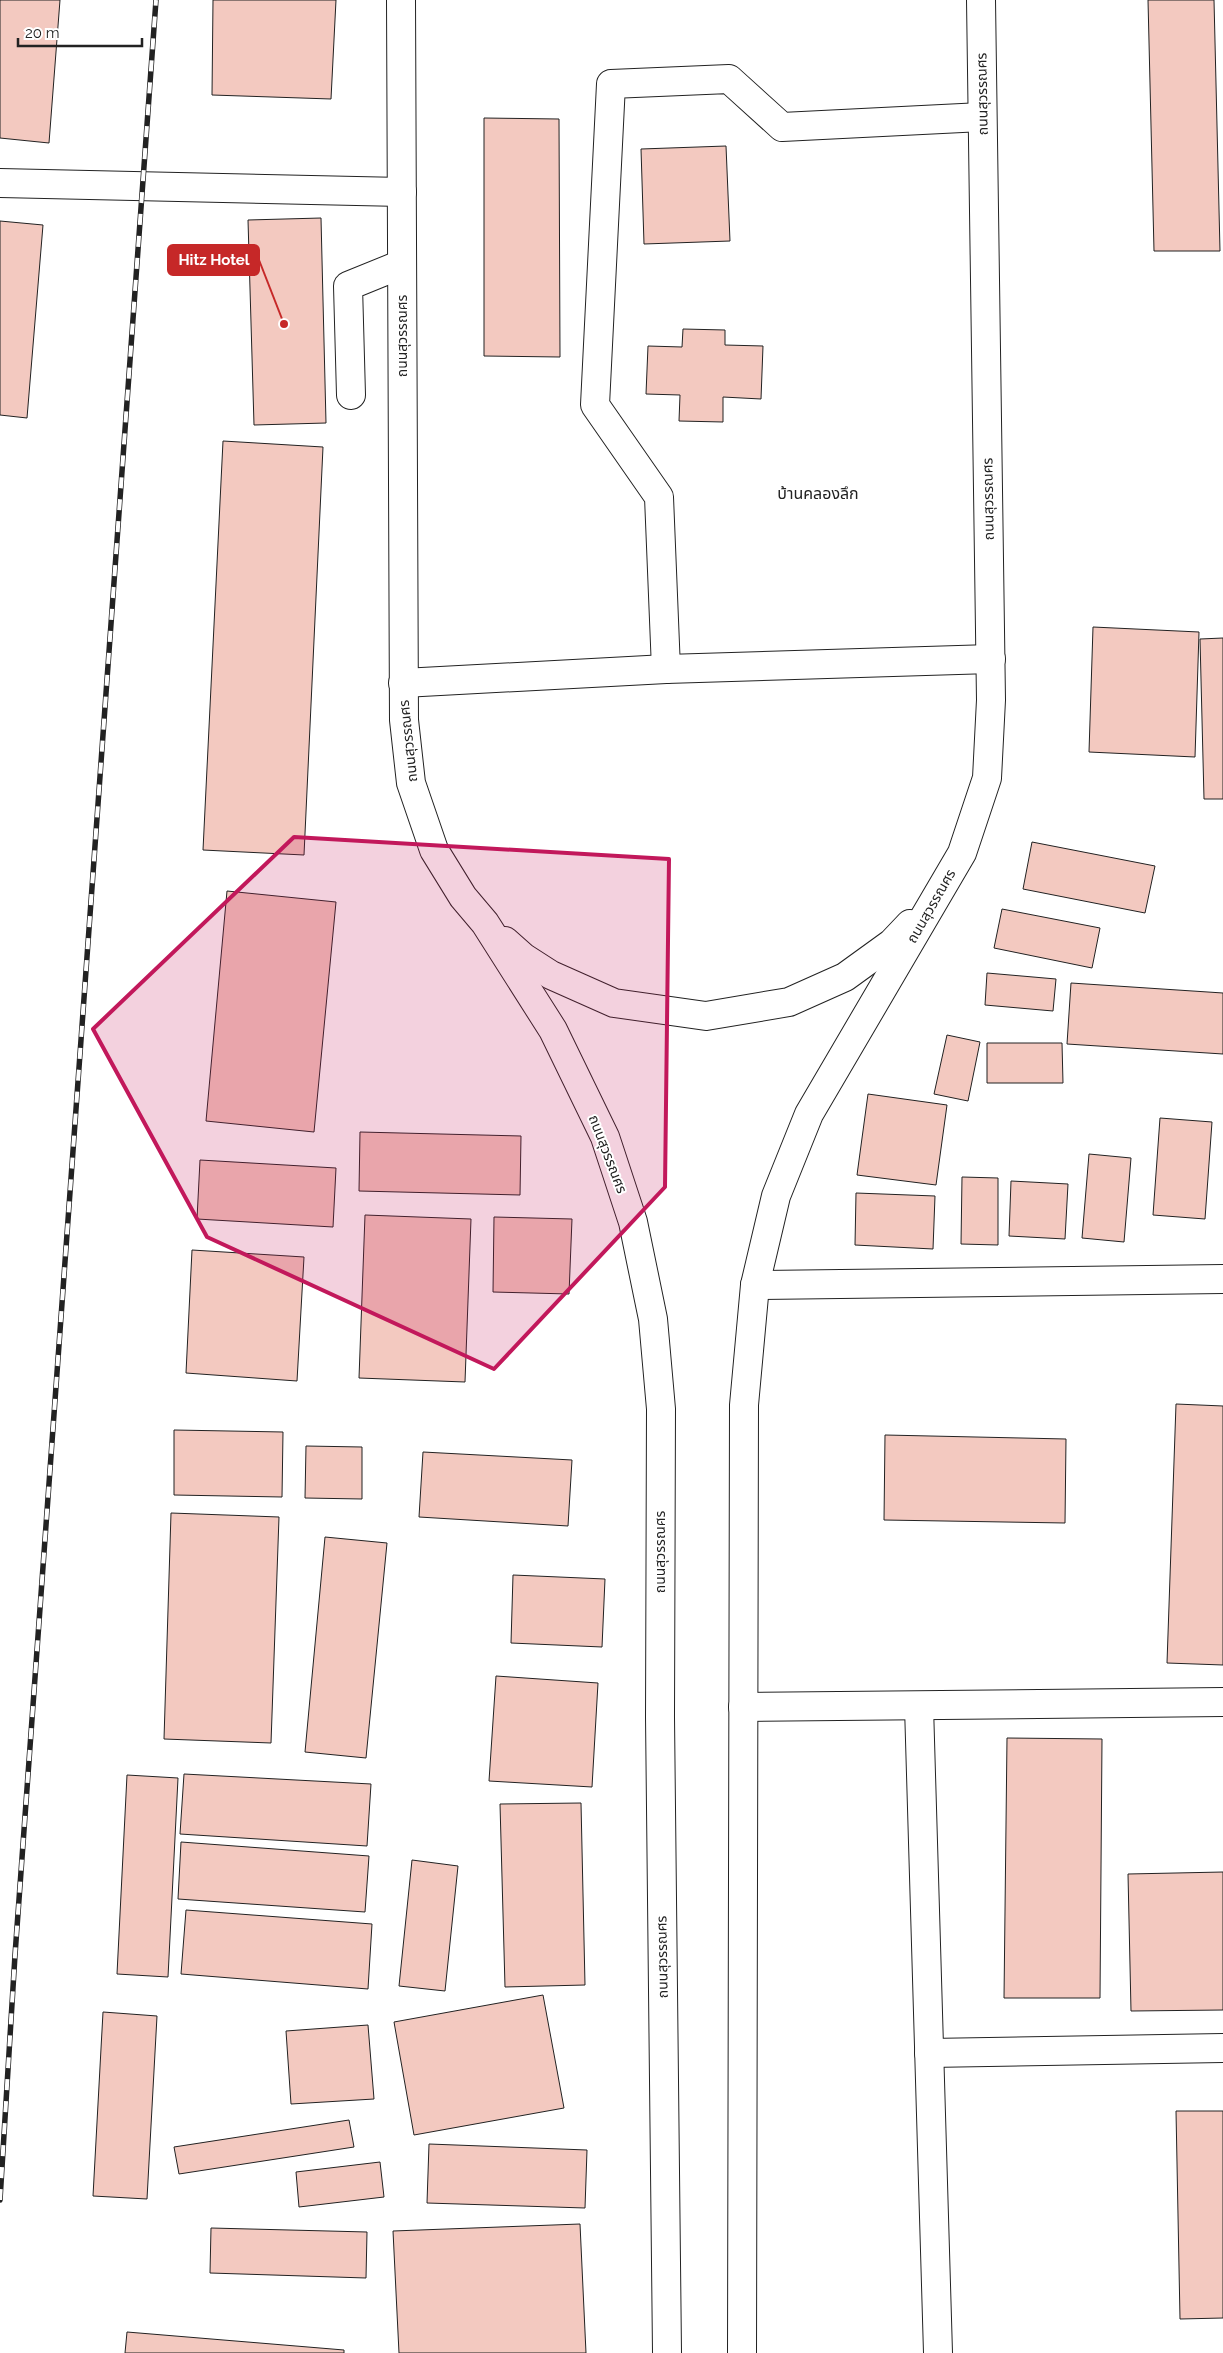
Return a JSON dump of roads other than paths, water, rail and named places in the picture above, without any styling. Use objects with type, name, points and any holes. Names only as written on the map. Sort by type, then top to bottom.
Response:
[{"type":"main road","name":"ถนนสุวรรณศร","points":[[401,0],[403,683],[404,720],[411,783],[434,850],[463,897],[485,923],[553,1030],[605,1137],[633,1222],[653,1319],[661,1410],[660,1717],[666,2353]]},
{"type":"main road","name":"ถนนสุวรรณศร","points":[[742,2353],[744,1405],[756,1285],[776,1196],[809,1114],[962,853],[986,778],[991,700],[991,659],[981,0]]},
{"type":"main road","points":[[666,669],[659,497],[595,405],[611,84],[729,80],[782,127],[982,117]]},
{"type":"main road","points":[[0,183],[402,192]]},
{"type":"main road","points":[[351,395],[348,286],[402,264]]},
{"type":"main road","points":[[403,683],[666,669],[991,659]]},
{"type":"main road","points":[[485,923],[523,957],[552,975],[614,1003],[706,1016],[789,1002],[845,977],[892,944],[944,885]]},
{"type":"main road","points":[[756,1285],[1223,1279]]},
{"type":"main road","points":[[743,1707],[1223,1702]]},
{"type":"main road","points":[[919,1706],[938,2353]]},
{"type":"main road","points":[[929,2053],[1223,2048]]},
{"type":"railway","points":[[0,2200],[15,1955],[156,0]]},
{"type":"place","name":"Hitz Hotel","points":[[284,324]]},
{"type":"district","name":"บ้านคลองลึก","points":[[818,493]]}]
